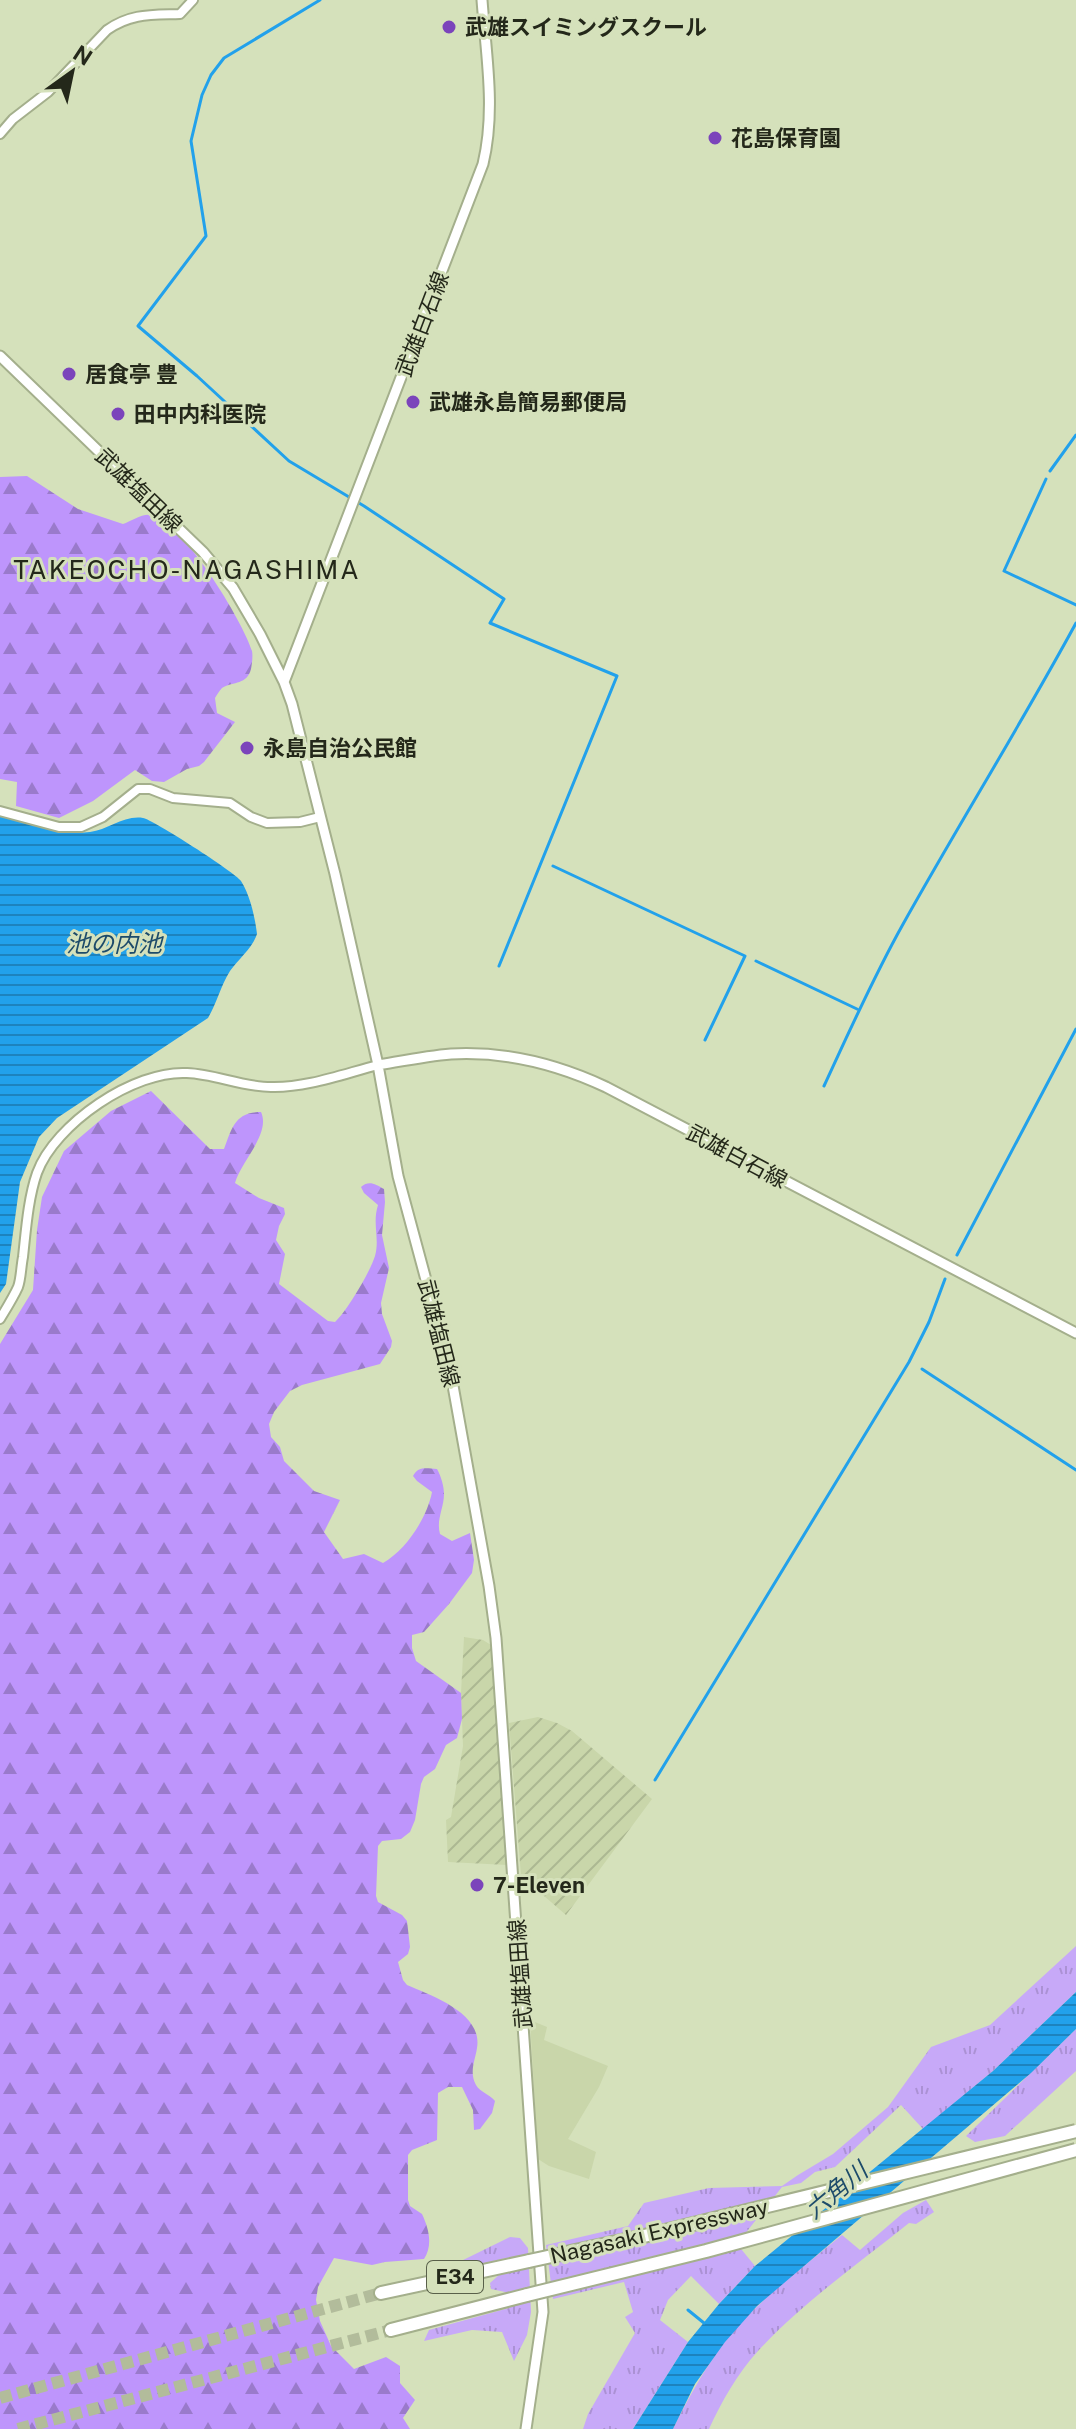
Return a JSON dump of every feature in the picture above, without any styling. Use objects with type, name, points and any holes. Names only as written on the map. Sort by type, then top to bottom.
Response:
[{"type":"highway","name":"Nagasaki Expressway","points":[[381,2293],[644,2236],[1076,2131]]},
{"type":"highway","name":"Nagasaki Expressway","points":[[391,2330],[706,2251],[1076,2150]]},
{"type":"main road","name":"武雄白石線","points":[[284,682],[483,164],[491,115],[482,0]]},
{"type":"main road","name":"武雄塩田線","points":[[0,356],[203,552],[233,588],[260,634],[292,704],[378,1065],[398,1176],[450,1369],[489,1586],[496,1638],[543,2312],[526,2429]]},
{"type":"main road","name":"武雄白石線","points":[[378,1065],[451,1054],[538,1061],[573,1072],[1076,1333]]},
{"type":"street","points":[[0,134],[13,119],[48,92],[116,23],[141,15],[180,14],[193,0]]},
{"type":"street","points":[[0,811],[59,827],[81,827],[103,817],[138,789],[150,789],[173,798],[230,803],[267,823],[300,822],[320,817]]},
{"type":"street","points":[[0,1319],[19,1285],[37,1173],[54,1142],[80,1117],[120,1092],[156,1076],[185,1073],[273,1088],[306,1084],[378,1065]]},
{"type":"shaded area","points":[[464,1637],[483,1640],[491,1645],[507,1865],[448,1862],[446,1820],[451,1817],[463,1746],[461,1693]]},
{"type":"shaded area","points":[[538,1717],[572,1731],[652,1799],[566,1915],[521,1876],[509,1723]]},
{"type":"shaded area","points":[[530,2020],[547,2027],[544,2040],[608,2066],[568,2139],[596,2152],[589,2179],[549,2166],[538,2159]]},
{"type":"green space","points":[[27,476],[78,509],[123,524],[148,515],[164,521],[210,574],[237,618],[252,653],[251,669],[246,678],[222,688],[215,698],[217,713],[235,722],[204,762],[164,782],[152,781],[135,770],[93,801],[59,818],[16,806],[17,782],[0,779],[0,477]]},
{"type":"green space","points":[[151,1091],[210,1149],[224,1149],[232,1128],[240,1118],[261,1112],[263,1120],[259,1138],[235,1183],[259,1198],[284,1208],[285,1214],[276,1240],[285,1254],[279,1284],[328,1321],[335,1322],[346,1309],[375,1256],[378,1205],[361,1187],[369,1183],[384,1189],[382,1235],[389,1268],[381,1303],[391,1347],[380,1364],[290,1391],[269,1424],[271,1437],[280,1447],[284,1461],[314,1491],[340,1500],[324,1532],[343,1559],[364,1554],[383,1563],[400,1550],[414,1532],[432,1492],[413,1476],[423,1468],[437,1469],[442,1481],[444,1494],[440,1534],[452,1541],[470,1533],[474,1560],[472,1573],[424,1632],[412,1635],[416,1661],[461,1693],[462,1719],[457,1738],[446,1745],[435,1769],[424,1777],[410,1832],[401,1839],[382,1841],[378,1846],[376,1896],[378,1902],[407,1921],[410,1947],[408,1954],[398,1962],[403,1980],[407,1985],[454,2008],[472,2025],[477,2036],[474,2080],[495,2101],[492,2113],[480,2129],[474,2130],[473,2110],[462,2087],[448,2087],[438,2093],[437,2140],[412,2150],[408,2155],[408,2200],[410,2206],[422,2214],[429,2237],[424,2259],[372,2265],[334,2258],[318,2287],[316,2300],[320,2321],[331,2346],[354,2369],[386,2357],[400,2366],[400,2383],[415,2400],[403,2418],[410,2429],[0,2429],[0,1344],[33,1290],[42,1197],[64,1151],[111,1111]]},
{"type":"green space","points":[[1076,1946],[1076,1992],[993,2071],[923,2129],[901,2105],[835,2167],[815,2172],[801,2183],[782,2187],[737,2244],[755,2266],[719,2304],[691,2276],[668,2300],[660,2320],[688,2342],[633,2429],[583,2429],[588,2414],[635,2333],[625,2317],[633,2312],[624,2282],[553,2299],[546,2245],[628,2226],[644,2203],[709,2188],[782,2186],[833,2154],[888,2107],[931,2047],[990,2025]]},
{"type":"green space","points":[[1076,2029],[1076,2071],[1005,2136],[975,2142],[966,2136]]},
{"type":"green space","points":[[926,2200],[934,2212],[916,2224],[909,2223],[850,2269],[758,2351],[730,2388],[709,2429],[673,2429],[716,2354],[764,2300],[842,2235],[860,2250],[903,2213]]},
{"type":"green space","points":[[510,2237],[520,2238],[528,2248],[531,2312],[527,2335],[514,2361],[502,2332],[472,2330],[424,2341],[429,2330],[509,2308],[514,2301],[510,2293],[491,2289],[490,2283],[509,2266],[506,2258],[459,2269],[459,2262]]},
{"type":"water","name":"池の内池","points":[[0,815],[45,828],[79,833],[97,831],[129,819],[150,821],[241,881],[252,906],[257,934],[230,971],[208,1018],[57,1118],[39,1137],[20,1182],[6,1284],[0,1293]]},
{"type":"water","points":[[1076,1992],[1076,2029],[1031,2073],[757,2306],[725,2342],[695,2384],[673,2429],[633,2429],[688,2342],[755,2266],[993,2071]]},
{"type":"waterway","points":[[320,0],[224,58],[211,75],[202,95],[191,141],[206,236],[138,326],[289,461],[364,506],[504,599],[490,623],[617,676],[499,966]]},
{"type":"waterway","points":[[1050,471],[1076,435]]},
{"type":"waterway","points":[[1046,479],[1004,571],[1076,605]]},
{"type":"waterway","points":[[824,1086],[902,926],[1076,623]]},
{"type":"waterway","points":[[553,866],[745,956],[705,1040]]},
{"type":"waterway","points":[[756,961],[857,1009]]},
{"type":"waterway","points":[[957,1255],[1076,1029]]},
{"type":"waterway","points":[[655,1780],[909,1362],[929,1322],[945,1279]]},
{"type":"waterway","points":[[922,1369],[1076,1470]]},
{"type":"waterway","points":[[688,2310],[704,2323]]},
{"type":"tunnel","points":[[0,2398],[381,2293]]},
{"type":"tunnel","points":[[18,2429],[391,2330]]},
{"type":"place","name":"武雄スイミングスクール","points":[[449,27]]},
{"type":"place","name":"花島保育園","points":[[715,138]]},
{"type":"place","name":"居食亭 豊","points":[[69,374]]},
{"type":"place","name":"武雄永島簡易郵便局","points":[[413,402]]},
{"type":"place","name":"田中内科医院","points":[[118,414]]},
{"type":"place","name":"永島自治公民館","points":[[247,748]]},
{"type":"place","name":"7-Eleven","points":[[477,1885]]},
{"type":"district","name":"TAKEOCHO-NAGASHIMA","points":[[187,569]]},
{"type":"water label","name":"六角川","points":[[836,2190]]}]
